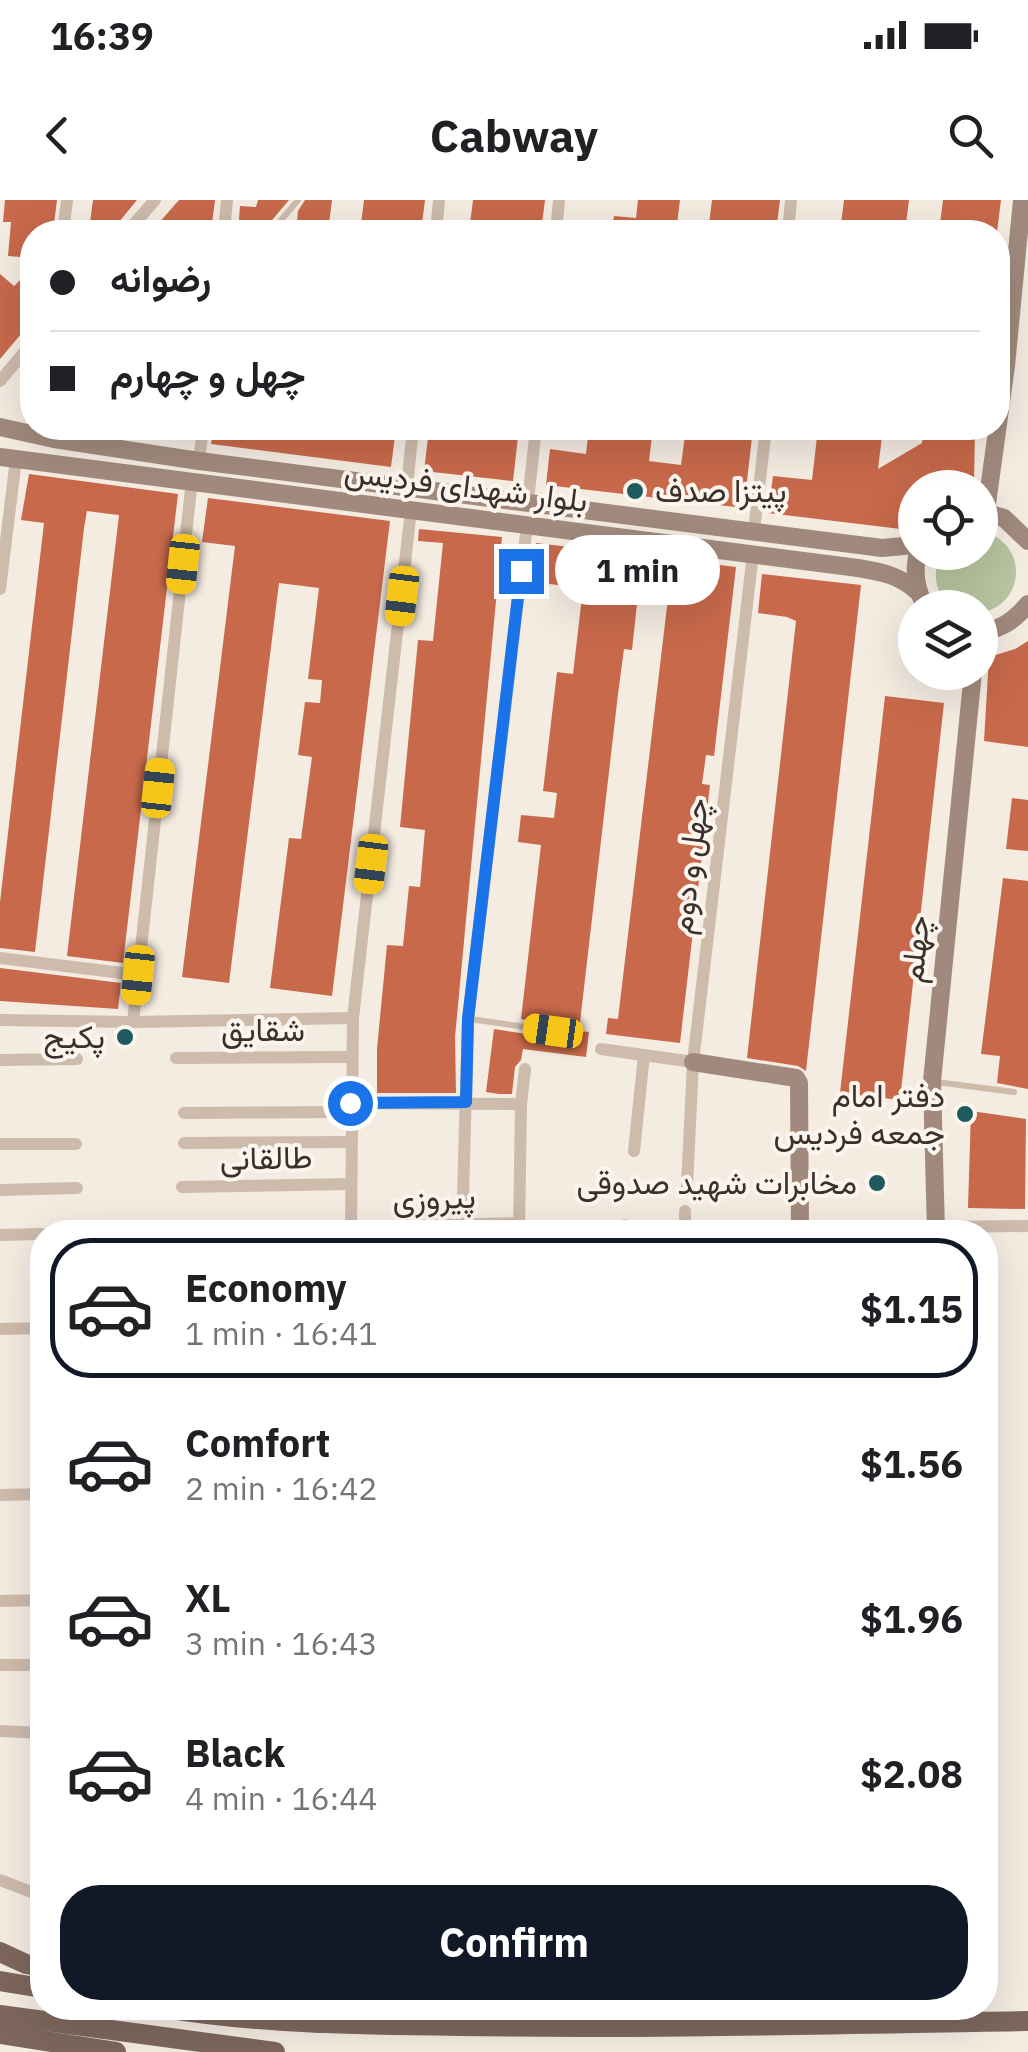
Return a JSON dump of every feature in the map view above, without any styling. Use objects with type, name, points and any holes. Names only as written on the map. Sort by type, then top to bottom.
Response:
[{"type":"main road","points":[[1010,324],[1022,200]]},
{"type":"main road","name":"بلوار شهدای فردیس","points":[[61,440],[199,461],[898,547]]},
{"type":"main road","points":[[990,470],[994,440]]},
{"type":"main road","name":"بلوار شهدای فردیس","points":[[8,458],[889,573],[905,580],[914,590]]},
{"type":"main road","points":[[998,516],[1028,541]]},
{"type":"main road","points":[[998,629],[1014,620],[1028,604]]},
{"type":"main road","name":"چهلم","points":[[936,1220],[932,1081],[971,690]]},
{"type":"main road","points":[[693,1062],[796,1078],[800,1220]]},
{"type":"main road","points":[[0,1952],[30,1964]]},
{"type":"main road","points":[[0,1960],[30,1965]]},
{"type":"main road","points":[[0,1981],[30,1986]]},
{"type":"main road","points":[[0,2015],[275,2052]]},
{"type":"main road","points":[[240,2020],[457,2026],[495,2020]]},
{"type":"main road","points":[[424,2020],[457,2026]]},
{"type":"main road","points":[[983,2020],[1028,2021]]},
{"type":"main road","points":[[0,2034],[116,2052]]},
{"type":"street","points":[[138,220],[155,200]]},
{"type":"street","points":[[0,381],[20,357]]},
{"type":"street","points":[[199,461],[202,440]]},
{"type":"street","points":[[407,486],[413,440]]},
{"type":"street","points":[[528,501],[535,440]]},
{"type":"street","points":[[754,530],[765,440]]},
{"type":"street","points":[[0,589],[8,458]]},
{"type":"street","points":[[133,1022],[192,480]]},
{"type":"street","points":[[351,1220],[353,1018],[411,510]]},
{"type":"street","points":[[462,1220],[468,1019],[527,524]]},
{"type":"street","name":"چهل و دوم","points":[[687,1186],[693,1062],[753,554]]},
{"type":"street","points":[[0,958],[138,975]]},
{"type":"street","points":[[0,1020],[353,1018]]},
{"type":"street","points":[[602,1049],[693,1062]]},
{"type":"street","points":[[634,1151],[644,1055]]},
{"type":"street","name":"شقایق","points":[[176,1058],[351,1057]]},
{"type":"street","points":[[0,1060],[76,1060]]},
{"type":"street","points":[[520,1220],[525,1069]]},
{"type":"street","points":[[184,1113],[466,1102],[521,1104]]},
{"type":"street","points":[[184,1143],[350,1142]]},
{"type":"street","points":[[0,1144],[76,1144]]},
{"type":"street","name":"طالقانی","points":[[182,1186],[351,1184]]},
{"type":"street","points":[[0,1190],[78,1188]]},
{"type":"street","points":[[686,1210],[686,1220]]},
{"type":"street","points":[[998,1227],[1028,1226]]},
{"type":"street","points":[[0,1235],[30,1234]]},
{"type":"street","points":[[0,1329],[30,1328]]},
{"type":"street","points":[[0,1495],[30,1494]]},
{"type":"street","points":[[0,1601],[30,1600]]},
{"type":"street","points":[[0,1665],[30,1664]]},
{"type":"street","points":[[0,1732],[30,1732]]},
{"type":"street","points":[[0,1880],[30,1891]]},
{"type":"lane","points":[[280,220],[298,200]]},
{"type":"lane","points":[[468,1019],[553,1031]]},
{"type":"lane","points":[[932,1081],[1014,1092]]},
{"type":"green space","points":[[998,539],[1007,546],[1016,572],[1007,598],[998,605],[998,590],[938,590],[936,570],[998,570]]},
{"type":"building","points":[[5,200],[57,200],[54,220],[20,220],[20,257],[8,256],[11,222],[3,222]]},
{"type":"building","points":[[93,200],[137,200],[121,220],[90,220]]},
{"type":"building","points":[[179,200],[215,200],[212,220],[162,220]]},
{"type":"building","points":[[258,200],[289,200],[272,220],[239,220],[240,206],[256,207]]},
{"type":"building","points":[[305,200],[332,200],[330,220],[297,220]]},
{"type":"building","points":[[364,200],[425,200],[422,220],[362,220]]},
{"type":"building","points":[[473,200],[545,200],[542,220],[470,220]]},
{"type":"building","points":[[638,200],[680,200],[678,220],[614,220],[614,216],[636,218]]},
{"type":"building","points":[[712,200],[780,200],[778,220],[710,220]]},
{"type":"building","points":[[844,200],[909,200],[906,220],[842,220]]},
{"type":"building","points":[[943,200],[1001,200],[998,220],[940,220]]},
{"type":"building","points":[[0,274],[14,286],[20,280],[20,335],[0,359]]},
{"type":"building","points":[[212,440],[394,440],[391,467],[211,444]]},
{"type":"building","points":[[428,440],[518,440],[513,481],[424,471]]},
{"type":"building","points":[[588,440],[652,440],[649,461],[681,465],[684,440],[752,440],[744,508],[546,485],[550,449],[586,454]]},
{"type":"building","points":[[817,440],[882,440],[878,469],[922,440],[975,440],[974,470],[898,470],[898,529],[768,513],[773,476],[812,480]]},
{"type":"building","points":[[29,474],[178,494],[123,963],[67,956],[119,515],[87,511],[35,952],[0,948],[0,902],[44,523],[21,520]]},
{"type":"building","points":[[208,498],[390,521],[332,996],[270,988],[289,838],[301,839],[312,757],[298,755],[305,702],[320,703],[322,680],[308,679],[319,588],[279,583],[229,983],[182,977],[235,546],[202,542]]},
{"type":"building","points":[[419,529],[502,537],[455,1037],[456,1093],[377,1093],[387,945],[403,946],[409,886],[420,887],[425,830],[400,827],[418,640],[433,641],[443,543],[418,541]]},
{"type":"building","points":[[536,543],[736,567],[714,756],[706,755],[702,784],[710,785],[680,1043],[606,1034],[608,1018],[618,1019],[668,598],[641,595],[632,650],[624,649],[618,694],[579,1031],[589,1032],[586,1057],[523,1049],[515,1067],[512,1094],[499,1094],[486,1092],[494,1029],[553,1038],[560,1031],[555,1024],[521,1019],[541,845],[518,842],[521,815],[554,818],[557,793],[543,791],[557,672],[573,674],[583,588],[532,582]]},
{"type":"building","points":[[762,574],[861,585],[806,1071],[798,1066],[747,1058],[796,621],[758,613]]},
{"type":"building","points":[[1028,641],[1028,747],[984,741],[987,690],[998,690],[998,654]]},
{"type":"building","points":[[885,696],[944,703],[900,1100],[840,1093]]},
{"type":"building","points":[[1012,798],[1028,800],[1028,851],[1006,849]]},
{"type":"building","points":[[1003,878],[1028,881],[1028,1089],[997,1083],[1000,1056],[981,1054]]},
{"type":"building","points":[[0,968],[121,983],[118,1009],[0,1001]]},
{"type":"building","points":[[971,1111],[1026,1119],[1025,1209],[968,1208]]},
{"type":"place","name":"پیتزا صدف","points":[[635,491]]},
{"type":"place","name":"پکیج","points":[[125,1037]]},
{"type":"place","name":"دفتر امام جمعه فردیس","points":[[965,1114]]},
{"type":"place","name":"مخابرات شهید صدوقی","points":[[877,1183]]},
{"type":"route","points":[[350,1103],[466,1102],[468,1019],[521,571]]}]
